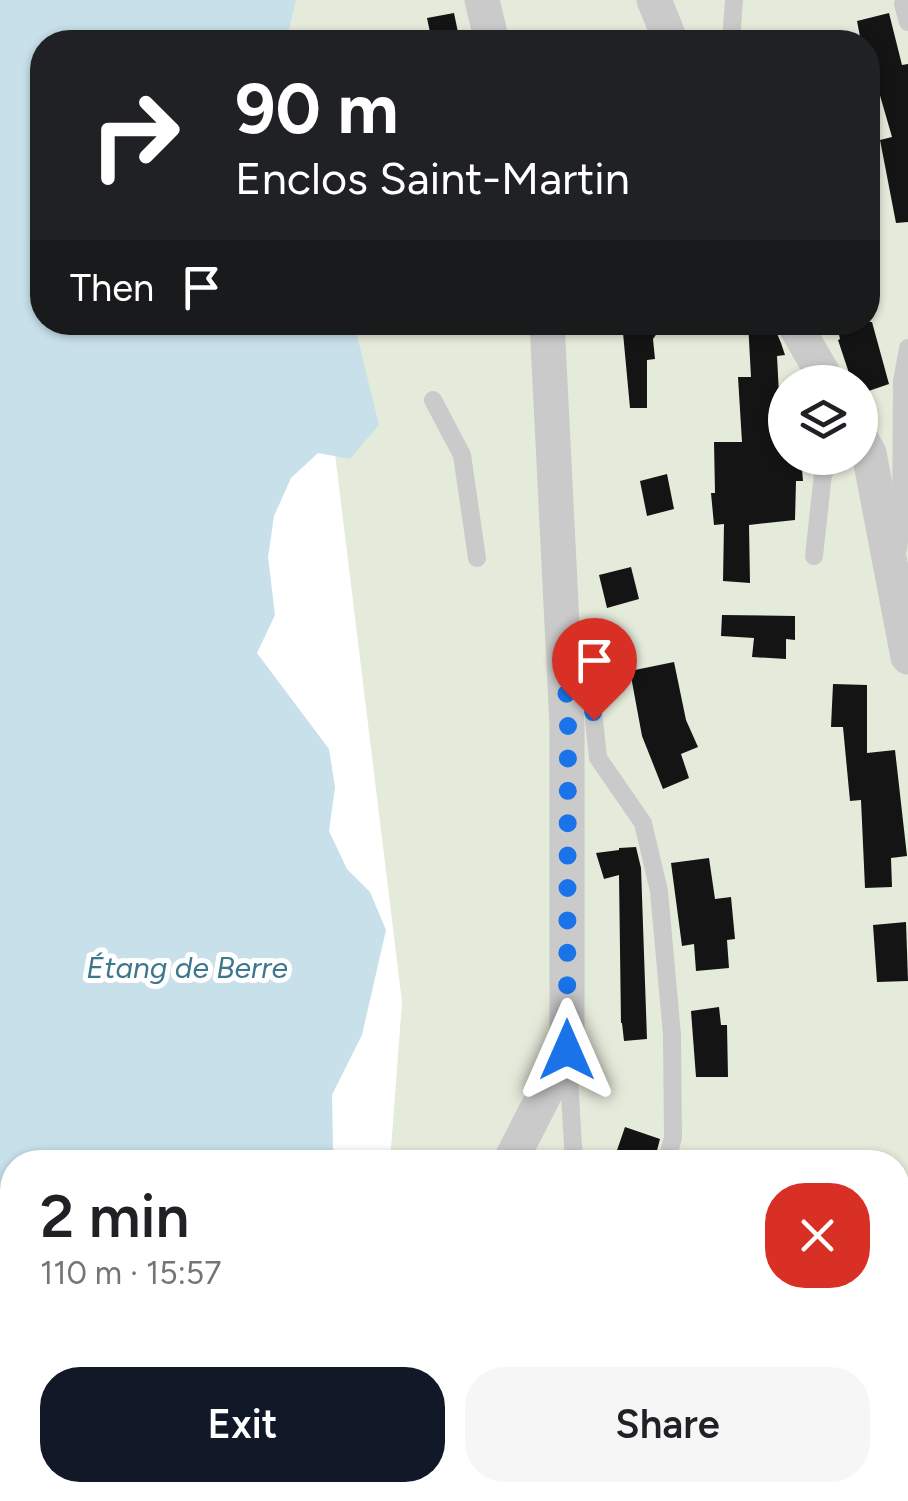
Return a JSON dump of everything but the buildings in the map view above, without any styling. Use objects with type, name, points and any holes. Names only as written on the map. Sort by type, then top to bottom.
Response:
[{"type":"street","points":[[482,0],[489,30]]},
{"type":"street","points":[[654,0],[666,30]]},
{"type":"street","points":[[516,1150],[567,1050],[568,725],[547,335]]},
{"type":"street","points":[[801,335],[818,365]]},
{"type":"street","points":[[864,475],[908,657]]},
{"type":"lane","points":[[732,30],[734,0]]},
{"type":"lane","points":[[894,589],[901,525],[902,381],[908,348]]},
{"type":"lane","points":[[433,400],[462,456],[478,558]]},
{"type":"lane","points":[[814,556],[823,475]]},
{"type":"lane","points":[[564,642],[590,682],[598,758],[643,823],[659,891],[672,1035],[673,1138],[670,1150]]},
{"type":"lane","points":[[567,1050],[573,1150]]},
{"type":"green space","points":[[280,0],[908,0],[908,1150],[391,1150],[402,1002],[320,335],[880,335],[880,30],[284,30]]},
{"type":"water","name":"Étang de Berre","points":[[0,0],[296,0],[289,30],[30,30],[30,335],[357,335],[379,425],[350,459],[318,453],[291,478],[274,516],[268,557],[275,615],[257,653],[329,749],[335,787],[329,831],[347,869],[370,892],[386,930],[362,1035],[332,1095],[334,1150],[0,1150]]},
{"type":"route","points":[[567,1050],[568,725],[564,642],[590,682],[594,720]]}]
